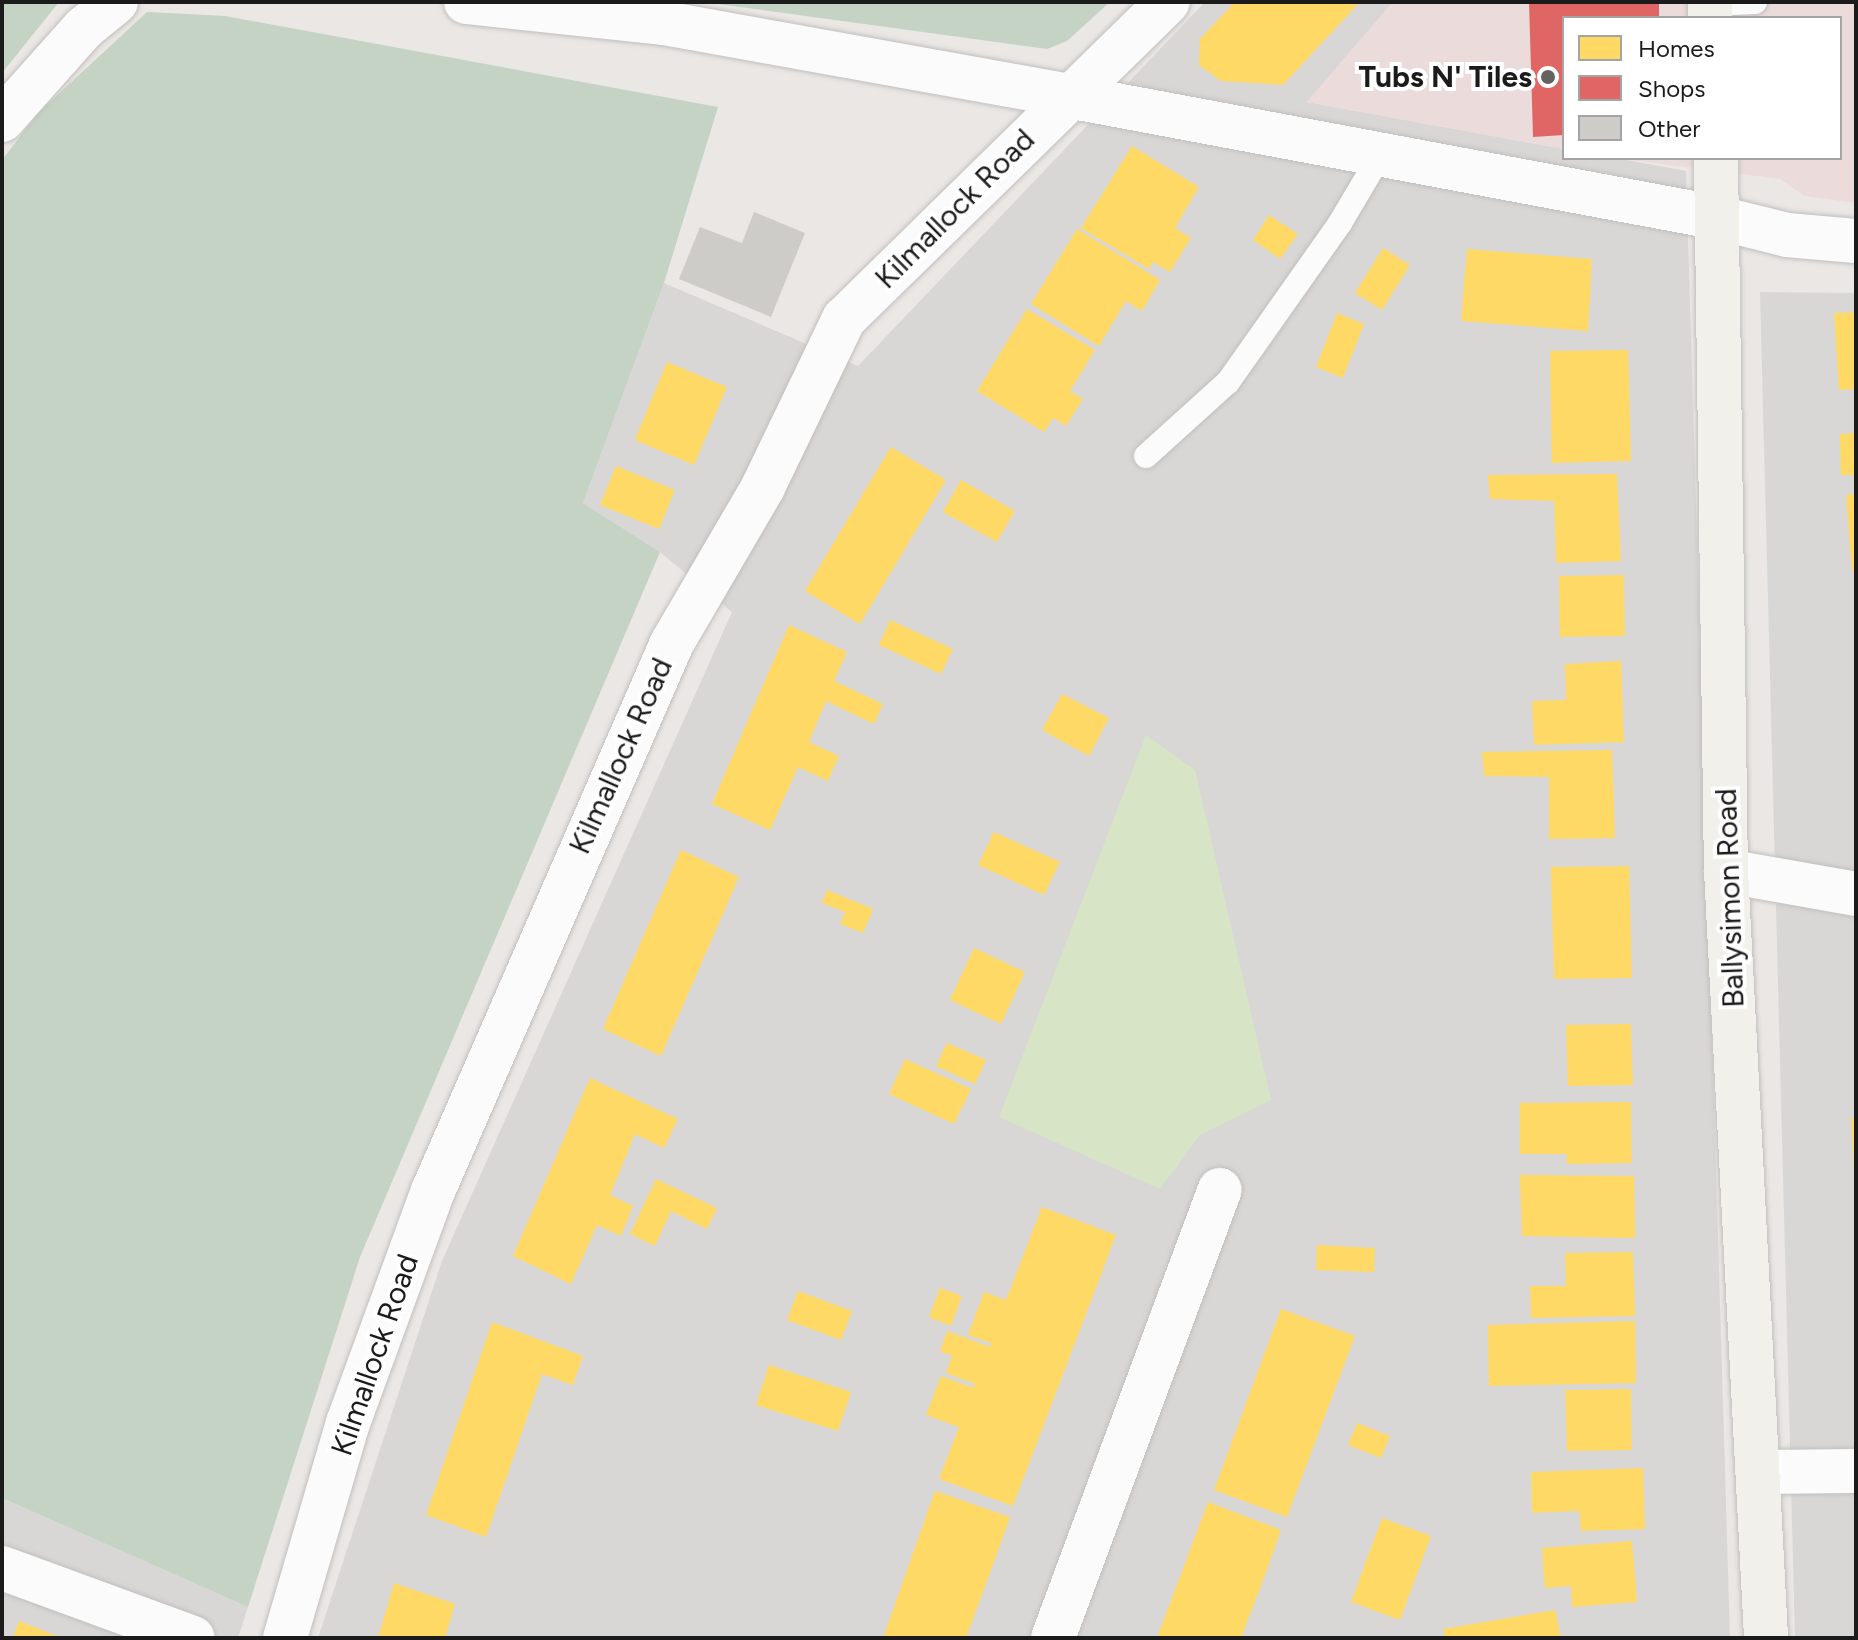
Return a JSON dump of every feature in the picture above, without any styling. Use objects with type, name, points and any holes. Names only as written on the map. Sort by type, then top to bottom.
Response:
[{"type":"main road","name":"Ballysimon Road","points":[[1716,160],[1726,871],[1761,1472],[1766,1638]]},
{"type":"street","points":[[2,120],[84,28],[116,2]]},
{"type":"street","points":[[466,2],[664,23],[1381,154],[1719,218],[1787,235],[1856,241]]},
{"type":"street","name":"Kilmallock Road","points":[[285,1638],[348,1423],[433,1191],[672,643],[763,487],[844,319],[1068,96],[1168,2]]},
{"type":"street","points":[[1726,871],[1856,894]]},
{"type":"street","points":[[1053,1638],[1220,1190]]},
{"type":"street","points":[[1761,1472],[1856,1471]]},
{"type":"street","points":[[2,1568],[193,1638]]},
{"type":"lane","points":[[1710,8],[1755,2]]},
{"type":"lane","points":[[1146,456],[1228,382],[1340,223],[1381,154]]},
{"type":"shaded area","points":[[1205,2],[1393,2],[1307,102],[1562,149],[1562,160],[1627,160],[1686,171],[1730,1638],[318,1638],[442,1261],[732,612],[660,552],[583,503],[664,283],[858,366]]},
{"type":"shaded area","points":[[1393,2],[1856,2],[1856,203],[1804,196],[1780,179],[1632,160],[1842,160],[1842,16],[1562,16],[1562,149],[1307,102]]},
{"type":"shaded area","points":[[1760,292],[1856,293],[1856,1638],[1795,1638]]},
{"type":"shaded area","points":[[2,1498],[248,1607],[238,1638],[2,1638]]},
{"type":"green space","points":[[2,2],[59,2],[2,73]]},
{"type":"green space","points":[[703,2],[1110,2],[1067,41],[1047,49]]},
{"type":"green space","points":[[147,12],[225,16],[718,107],[664,283],[583,503],[660,552],[360,1257],[248,1607],[2,1498],[2,160],[39,112]]},
{"type":"green space","points":[[1146,735],[1195,770],[1271,1100],[1200,1135],[1160,1189],[999,1117]]},
{"type":"building: Homes","points":[[1235,2],[1360,2],[1283,85],[1221,81],[1199,65],[1200,39]]},
{"type":"building: Homes","points":[[1132,146],[1199,187],[1175,228],[1191,238],[1170,272],[1153,262],[1149,269],[1081,228]]},
{"type":"building: Homes","points":[[1269,215],[1298,234],[1280,259],[1253,240]]},
{"type":"building: Homes","points":[[1077,229],[1160,280],[1142,311],[1126,301],[1099,346],[1031,304]]},
{"type":"building: Homes","points":[[1383,248],[1410,265],[1382,310],[1355,293]]},
{"type":"building: Homes","points":[[1467,249],[1592,259],[1588,331],[1461,321]]},
{"type":"building: Homes","points":[[1027,309],[1095,350],[1070,391],[1083,399],[1066,426],[1053,418],[1044,432],[977,391]]},
{"type":"building: Homes","points":[[1856,312],[1856,389],[1839,390],[1834,313]]},
{"type":"building: Homes","points":[[1337,313],[1364,324],[1343,378],[1316,367]]},
{"type":"building: Homes","points":[[1628,350],[1631,461],[1552,463],[1550,351]]},
{"type":"building: Homes","points":[[667,362],[727,387],[694,465],[635,440]]},
{"type":"building: Homes","points":[[1856,433],[1856,475],[1841,475],[1840,434]]},
{"type":"building: Homes","points":[[891,447],[946,480],[860,624],[805,591]]},
{"type":"building: Homes","points":[[616,466],[675,490],[659,529],[600,505]]},
{"type":"building: Homes","points":[[1617,474],[1621,561],[1556,563],[1554,501],[1490,499],[1488,475]]},
{"type":"building: Homes","points":[[961,480],[1015,511],[997,542],[943,512]]},
{"type":"building: Homes","points":[[1856,494],[1856,570],[1852,571],[1846,495]]},
{"type":"building: Homes","points":[[1624,575],[1625,636],[1560,637],[1559,576]]},
{"type":"building: Homes","points":[[890,620],[953,649],[941,674],[879,645]]},
{"type":"building: Homes","points":[[789,625],[847,652],[834,681],[883,704],[874,724],[826,701],[809,742],[839,756],[828,781],[798,767],[770,830],[712,804]]},
{"type":"building: Homes","points":[[1621,661],[1624,742],[1534,745],[1532,701],[1566,700],[1565,664]]},
{"type":"building: Homes","points":[[1062,694],[1109,718],[1089,756],[1042,730]]},
{"type":"building: Homes","points":[[1612,750],[1615,838],[1549,839],[1549,777],[1484,776],[1482,752]]},
{"type":"building: Homes","points":[[994,832],[1060,862],[1044,895],[978,865]]},
{"type":"building: Homes","points":[[681,850],[739,877],[661,1056],[603,1029]]},
{"type":"building: Homes","points":[[1629,866],[1632,978],[1554,979],[1551,867]]},
{"type":"building: Homes","points":[[827,890],[873,909],[863,933],[840,924],[845,912],[822,903]]},
{"type":"building: Homes","points":[[974,948],[1025,972],[1001,1024],[950,1000]]},
{"type":"building: Homes","points":[[1631,1024],[1633,1085],[1568,1086],[1566,1025]]},
{"type":"building: Homes","points":[[947,1043],[986,1060],[975,1084],[936,1066]]},
{"type":"building: Homes","points":[[905,1059],[971,1089],[954,1124],[889,1094]]},
{"type":"building: Homes","points":[[590,1078],[678,1119],[664,1148],[635,1134],[610,1195],[633,1206],[621,1236],[597,1225],[571,1284],[513,1256]]},
{"type":"building: Homes","points":[[1631,1102],[1632,1163],[1567,1164],[1567,1154],[1520,1154],[1520,1103]]},
{"type":"building: Homes","points":[[1856,1117],[1856,1169],[1854,1169],[1851,1118]]},
{"type":"building: Homes","points":[[1520,1175],[1634,1176],[1635,1238],[1522,1236]]},
{"type":"building: Homes","points":[[656,1179],[717,1208],[707,1229],[671,1211],[655,1246],[630,1234]]},
{"type":"building: Homes","points":[[1042,1207],[1116,1235],[1013,1506],[939,1479],[959,1427],[926,1415],[941,1376],[974,1388],[975,1384],[946,1373],[952,1356],[940,1351],[947,1331],[990,1347],[991,1343],[968,1335],[984,1292],[1006,1300]]},
{"type":"building: Homes","points":[[1317,1245],[1375,1248],[1374,1272],[1316,1270]]},
{"type":"building: Homes","points":[[1633,1252],[1635,1316],[1531,1318],[1530,1286],[1566,1286],[1565,1253]]},
{"type":"building: Homes","points":[[940,1288],[962,1296],[951,1326],[929,1317]]},
{"type":"building: Homes","points":[[798,1291],[852,1311],[841,1340],[787,1320]]},
{"type":"building: Homes","points":[[1281,1309],[1355,1336],[1287,1517],[1214,1490]]},
{"type":"building: Homes","points":[[1635,1321],[1636,1383],[1489,1386],[1488,1325]]},
{"type":"building: Homes","points":[[492,1322],[583,1356],[573,1385],[542,1374],[486,1537],[426,1515]]},
{"type":"building: Homes","points":[[769,1365],[851,1392],[838,1431],[756,1405]]},
{"type":"building: Homes","points":[[1631,1389],[1632,1450],[1567,1451],[1565,1390]]},
{"type":"building: Homes","points":[[1357,1423],[1390,1436],[1381,1458],[1348,1445]]},
{"type":"building: Homes","points":[[1643,1468],[1645,1529],[1581,1531],[1579,1511],[1532,1513],[1531,1472]]},
{"type":"building: Homes","points":[[935,1491],[1010,1517],[966,1638],[883,1638]]},
{"type":"building: Homes","points":[[1208,1502],[1281,1530],[1265,1575],[1241,1638],[1157,1638]]},
{"type":"building: Homes","points":[[1382,1518],[1431,1536],[1400,1620],[1351,1602]]},
{"type":"building: Homes","points":[[1632,1541],[1637,1602],[1572,1607],[1571,1586],[1545,1588],[1542,1548]]},
{"type":"building: Homes","points":[[394,1583],[455,1604],[445,1638],[378,1638]]},
{"type":"building: Homes","points":[[1555,1610],[1561,1638],[1445,1638],[1443,1629]]},
{"type":"building: Homes","points":[[19,1621],[62,1638],[13,1638]]},
{"type":"building: Shops","name":"Tubs N' Tiles","points":[[1529,2],[1659,2],[1659,16],[1562,16],[1562,135],[1533,137]]},
{"type":"building: Other","points":[[754,212],[805,233],[771,317],[679,279],[700,227],[742,243]]},
{"type":"place","name":"Tubs N' Tiles","points":[[1548,77]]}]
